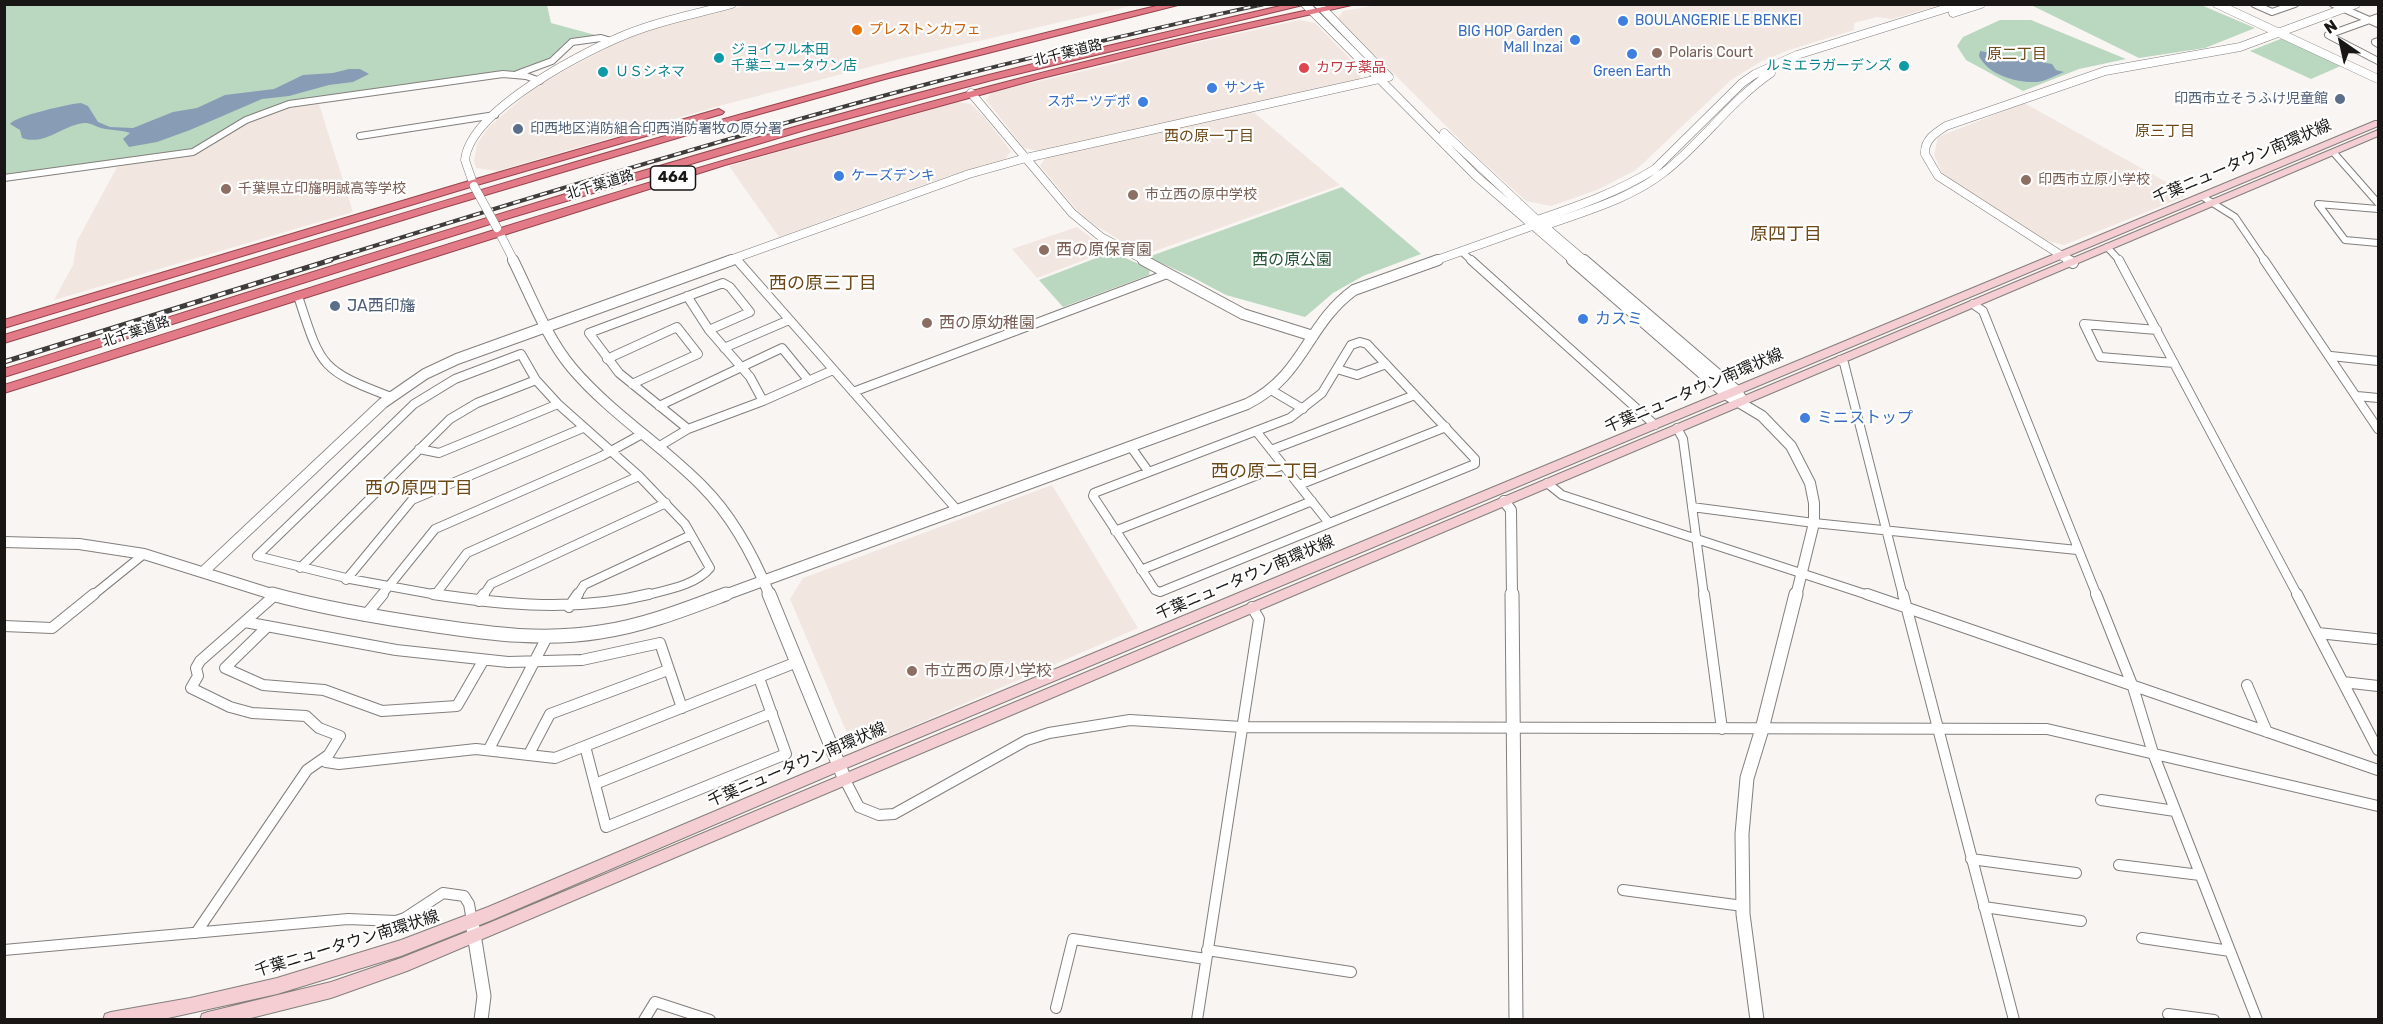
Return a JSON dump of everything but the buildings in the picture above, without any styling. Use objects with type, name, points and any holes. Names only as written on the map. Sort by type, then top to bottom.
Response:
[{"type":"highway","name":"北千葉道路","points":[[4,324],[783,94],[1146,4]]},
{"type":"highway","name":"北千葉道路","points":[[4,339],[772,106],[978,51],[1178,4]]},
{"type":"highway","name":"北千葉道路","points":[[4,373],[623,180],[805,127],[1058,60],[1314,8],[1352,4]]},
{"type":"highway","name":"北千葉道路","points":[[4,389],[498,230],[721,163],[971,93],[1314,8]]},
{"type":"main road","name":"千葉ニュータウン南環状線","points":[[111,1020],[190,1006],[277,986],[401,948],[472,921],[839,765],[1655,425],[1840,360],[2073,263],[2379,123]]},
{"type":"main road","name":"千葉ニュータウン南環状線","points":[[208,1020],[331,990],[401,966],[475,936],[1677,428],[1735,395],[2061,255],[2334,153],[2379,133]]},
{"type":"street","points":[[732,4],[706,7],[611,41],[540,81],[513,98],[477,135],[467,150],[465,165],[547,326],[570,366],[595,393],[715,500],[740,535],[764,582],[845,780],[859,807],[879,815],[894,814],[1027,740],[1049,733],[1130,720],[1242,727],[2047,729],[2379,806]]},
{"type":"street","points":[[4,542],[80,544],[144,554],[275,595],[365,616],[495,634],[547,637],[603,632],[633,625],[764,582],[1233,410],[1271,390],[1290,372],[1313,336],[1339,302],[1354,290],[1613,193],[1640,179],[1655,169],[1742,83],[1776,63],[1960,4]]},
{"type":"street","points":[[1545,227],[1626,196],[1663,173],[1750,87],[1782,66],[1981,4]]},
{"type":"street","points":[[2217,4],[2379,73]]},
{"type":"street","points":[[2227,4],[2379,79]]},
{"type":"street","points":[[2254,4],[2272,12],[2295,4]]},
{"type":"street","points":[[2073,263],[1938,176],[1924,156],[1924,145],[1931,134],[1946,126],[2097,73],[2223,51],[2281,31],[2337,7],[2356,4]]},
{"type":"street","points":[[2337,7],[2379,24]]},
{"type":"street","points":[[1314,8],[1476,176],[1535,223],[1735,395]]},
{"type":"street","points":[[2379,17],[2328,35],[2379,61]]},
{"type":"street","points":[[4,178],[193,152],[246,120],[289,104],[486,75],[516,74],[552,61],[572,42],[602,38],[611,41]]},
{"type":"street","points":[[516,74],[540,81]]},
{"type":"street","points":[[202,572],[391,397],[443,365],[961,177],[1026,158],[1384,78]]},
{"type":"street","points":[[971,93],[1066,206],[1087,226],[1117,246],[1243,314],[1313,336]]},
{"type":"street","points":[[360,136],[484,115],[495,116]]},
{"type":"street","points":[[2334,153],[2379,203]]},
{"type":"street","points":[[2208,200],[2235,217],[2379,429]]},
{"type":"street","points":[[2379,209],[2318,204],[2345,240],[2379,243]]},
{"type":"street","points":[[1535,223],[1545,227],[1780,435],[1804,466],[1815,497],[1814,524],[1762,729],[1747,778],[1742,834],[1743,906],[1757,1020]]},
{"type":"street","points":[[2107,247],[2117,256],[2379,750]]},
{"type":"street","points":[[1461,250],[1655,425]]},
{"type":"street","points":[[735,258],[958,511]]},
{"type":"street","points":[[853,392],[1167,274]]},
{"type":"street","points":[[688,429],[632,384],[607,359],[589,333],[723,283],[730,287],[750,312],[709,330]]},
{"type":"street","points":[[298,296],[317,352],[323,362],[349,381],[391,397]]},
{"type":"street","points":[[687,296],[709,330],[756,385],[763,401]]},
{"type":"street","points":[[1973,304],[1983,311],[2133,687],[2152,753],[2257,1020]]},
{"type":"street","points":[[724,348],[789,320]]},
{"type":"street","points":[[2157,330],[2084,324],[2100,357],[2174,363]]},
{"type":"street","points":[[607,359],[677,327],[698,354],[632,384]]},
{"type":"street","points":[[1360,342],[1367,344],[1475,459],[1474,464],[1160,592],[1155,590],[1115,531],[1093,496],[1094,493],[1290,418],[1322,393],[1337,369],[1351,345],[1360,342]]},
{"type":"street","points":[[659,406],[782,348],[809,381]]},
{"type":"street","points":[[521,354],[536,380],[583,428],[639,476],[685,524],[710,568],[706,574],[652,594],[610,603],[569,607],[523,607],[345,580],[257,556],[414,404],[455,380],[521,354]]},
{"type":"street","points":[[2331,356],[2379,361]]},
{"type":"street","points":[[1840,360],[1844,363],[1937,730],[2014,1020]]},
{"type":"street","points":[[1337,369],[1357,375],[1386,364]]},
{"type":"street","points":[[658,447],[688,429],[763,401],[833,370]]},
{"type":"street","points":[[300,568],[450,419],[464,410],[536,380]]},
{"type":"street","points":[[1271,390],[1303,408]]},
{"type":"street","points":[[1271,450],[1415,395]]},
{"type":"street","points":[[2357,396],[2379,398]]},
{"type":"street","points":[[419,449],[439,453],[558,404]]},
{"type":"street","points":[[1299,485],[1446,427]]},
{"type":"street","points":[[345,580],[412,500],[583,428]]},
{"type":"street","points":[[1677,428],[1683,439],[1722,729]]},
{"type":"street","points":[[1256,431],[1329,523]]},
{"type":"street","points":[[365,616],[435,529],[610,451],[642,434]]},
{"type":"street","points":[[1131,447],[1148,471]]},
{"type":"street","points":[[1115,531],[1283,465]]},
{"type":"street","points":[[435,595],[467,553],[639,476]]},
{"type":"street","points":[[1546,483],[1562,495],[1906,608],[2379,770]]},
{"type":"street","points":[[1141,570],[1312,501]]},
{"type":"street","points":[[1504,501],[1511,510],[1516,1020]]},
{"type":"street","points":[[479,601],[491,584],[666,503]]},
{"type":"street","points":[[1692,507],[1814,524],[2078,550]]},
{"type":"street","points":[[569,607],[584,585],[691,535]]},
{"type":"street","points":[[4,626],[52,628],[144,554]]},
{"type":"street","points":[[275,595],[197,665],[198,676],[191,688],[230,707],[252,713],[308,718],[319,728],[339,736],[326,762],[339,764],[489,749],[555,758],[797,663]]},
{"type":"street","points":[[1197,1020],[1259,619],[1252,607]]},
{"type":"street","points":[[245,621],[375,648],[483,661],[535,663],[587,659],[660,643],[682,708]]},
{"type":"street","points":[[268,626],[225,669],[263,685],[324,690],[382,711],[457,706],[483,661]]},
{"type":"street","points":[[2318,633],[2376,639]]},
{"type":"street","points":[[489,749],[547,637]]},
{"type":"street","points":[[529,754],[550,714],[668,670]]},
{"type":"street","points":[[585,746],[606,827],[786,754],[759,678]]},
{"type":"street","points":[[2343,682],[2379,686]]},
{"type":"street","points":[[2247,685],[2267,732]]},
{"type":"street","points":[[595,784],[772,713]]},
{"type":"street","points":[[195,933],[307,770],[327,756]]},
{"type":"street","points":[[2101,800],[2175,811]]},
{"type":"street","points":[[1971,859],[2076,873]]},
{"type":"street","points":[[2119,865],[2200,875]]},
{"type":"street","points":[[1623,890],[1743,906]]},
{"type":"street","points":[[4,950],[348,919],[396,921],[405,918],[428,900],[449,892],[464,896],[469,904],[484,996],[482,1020]]},
{"type":"street","points":[[1984,907],[2081,921]]},
{"type":"street","points":[[2142,938],[2230,951]]},
{"type":"street","points":[[1056,1008],[1073,939],[1351,972]]},
{"type":"street","points":[[644,1020],[655,1002],[710,1020]]},
{"type":"street","points":[[2168,1014],[2214,1020]]},
{"type":"shaded area","points":[[748,5],[1135,5],[900,59],[719,106],[497,171],[476,168],[474,161],[477,144],[489,127],[536,86],[616,43],[645,31]]},
{"type":"shaded area","points":[[1377,5],[1940,5],[1892,19],[1877,17],[1854,23],[1854,30],[1789,50],[1760,62],[1731,80],[1636,170],[1597,190],[1551,206],[1526,201],[1473,153],[1338,18],[1343,11]]},
{"type":"shaded area","points":[[1300,20],[1315,23],[1363,72],[1358,80],[1040,151],[1024,148],[986,100],[992,92],[1122,62],[1146,54]]},
{"type":"shaded area","points":[[957,102],[971,104],[984,117],[1011,151],[1005,159],[948,176],[779,237],[729,166]]},
{"type":"shaded area","points":[[2024,103],[2179,189],[2184,197],[2064,245],[2044,240],[1943,175],[1934,155],[1938,137]]},
{"type":"shaded area","name":"千葉県立印旛明誠高等学校","points":[[319,104],[353,212],[54,300],[73,265],[77,241],[117,167],[192,155],[203,151],[248,121],[288,107]]},
{"type":"shaded area","points":[[1252,111],[1340,185],[1144,255],[1093,224],[1078,211],[1040,166],[1046,157]]},
{"type":"shaded area","points":[[1077,227],[1094,240],[1082,247],[1095,256],[1037,278],[1012,249]]},
{"type":"shaded area","points":[[1052,485],[1138,628],[876,742],[849,738],[790,599],[803,578]]},
{"type":"green space","points":[[5,5],[547,5],[551,23],[599,36],[572,40],[546,61],[515,72],[273,107],[197,148],[157,156],[5,175]]},
{"type":"green space","points":[[2031,5],[2201,5],[2255,28],[2205,48],[2139,58]]},
{"type":"green space","points":[[2000,20],[2031,20],[2126,59],[2079,69],[2023,91],[1966,60],[1957,46],[1963,37]]},
{"type":"green space","points":[[2283,38],[2343,65],[2311,79],[2250,51]]},
{"type":"green space","name":"西の原公園","points":[[1342,187],[1421,254],[1363,276],[1333,293],[1305,317],[1226,295],[1148,257]]},
{"type":"green space","points":[[1112,252],[1150,269],[1149,275],[1063,307],[1039,280]]},
{"type":"water","points":[[1980,51],[2052,64],[2056,70],[2064,72],[2037,82],[2012,79],[1996,73],[1983,63],[1979,56]]},
{"type":"water","points":[[360,69],[369,74],[353,82],[329,85],[289,96],[262,99],[157,142],[129,147],[123,139],[130,133],[88,123],[30,140],[22,138],[20,130],[10,124],[31,114],[81,103],[88,106],[98,122],[110,127],[133,128],[173,112],[197,108],[225,95],[274,89],[303,75],[333,73]]},
{"type":"railway","points":[[326,261],[628,169],[931,83],[1264,4]]},
{"type":"railway","points":[[4,362],[331,260]]},
{"type":"place","name":"BOULANGERIE LE BENKEI","points":[[1623,21]]},
{"type":"place","name":"プレストンカフェ","points":[[857,30]]},
{"type":"place","name":"BIG HOP Garden Mall Inzai","points":[[1575,40]]},
{"type":"place","name":"Polaris Court","points":[[1657,53]]},
{"type":"place","name":"Green Earth","points":[[1632,54]]},
{"type":"place","name":"ジョイフル本田 千葉ニュータウン店","points":[[719,58]]},
{"type":"place","name":"ルミエラガーデンズ","points":[[1904,66]]},
{"type":"place","name":"カワチ薬品","points":[[1304,68]]},
{"type":"place","name":"ＵＳシネマ","points":[[603,72]]},
{"type":"place","name":"サンキ","points":[[1212,88]]},
{"type":"place","name":"印西市立そうふけ児童館","points":[[2340,99]]},
{"type":"place","name":"スポーツデポ","points":[[1143,102]]},
{"type":"place","name":"印西地区消防組合印西消防署牧の原分署","points":[[518,129]]},
{"type":"place","name":"ケーズデンキ","points":[[839,176]]},
{"type":"place","name":"印西市立原小学校","points":[[2026,180]]},
{"type":"place","name":"千葉県立印旛明誠高等学校","points":[[226,189]]},
{"type":"place","name":"市立西の原中学校","points":[[1133,195]]},
{"type":"place","name":"西の原保育園","points":[[1044,250]]},
{"type":"place","name":"JA西印旛","points":[[335,306]]},
{"type":"place","name":"カスミ","points":[[1583,319]]},
{"type":"place","name":"西の原幼稚園","points":[[927,323]]},
{"type":"place","name":"ミニストップ","points":[[1805,418]]},
{"type":"place","name":"市立西の原小学校","points":[[912,671]]},
{"type":"district","name":"原二丁目","points":[[2017,55]]},
{"type":"district","name":"原三丁目","points":[[2165,132]]},
{"type":"district","name":"西の原一丁目","points":[[1209,137]]},
{"type":"district","name":"原四丁目","points":[[1786,235]]},
{"type":"district","name":"西の原三丁目","points":[[823,284]]},
{"type":"district","name":"西の原二丁目","points":[[1265,472]]},
{"type":"district","name":"西の原四丁目","points":[[419,489]]}]
